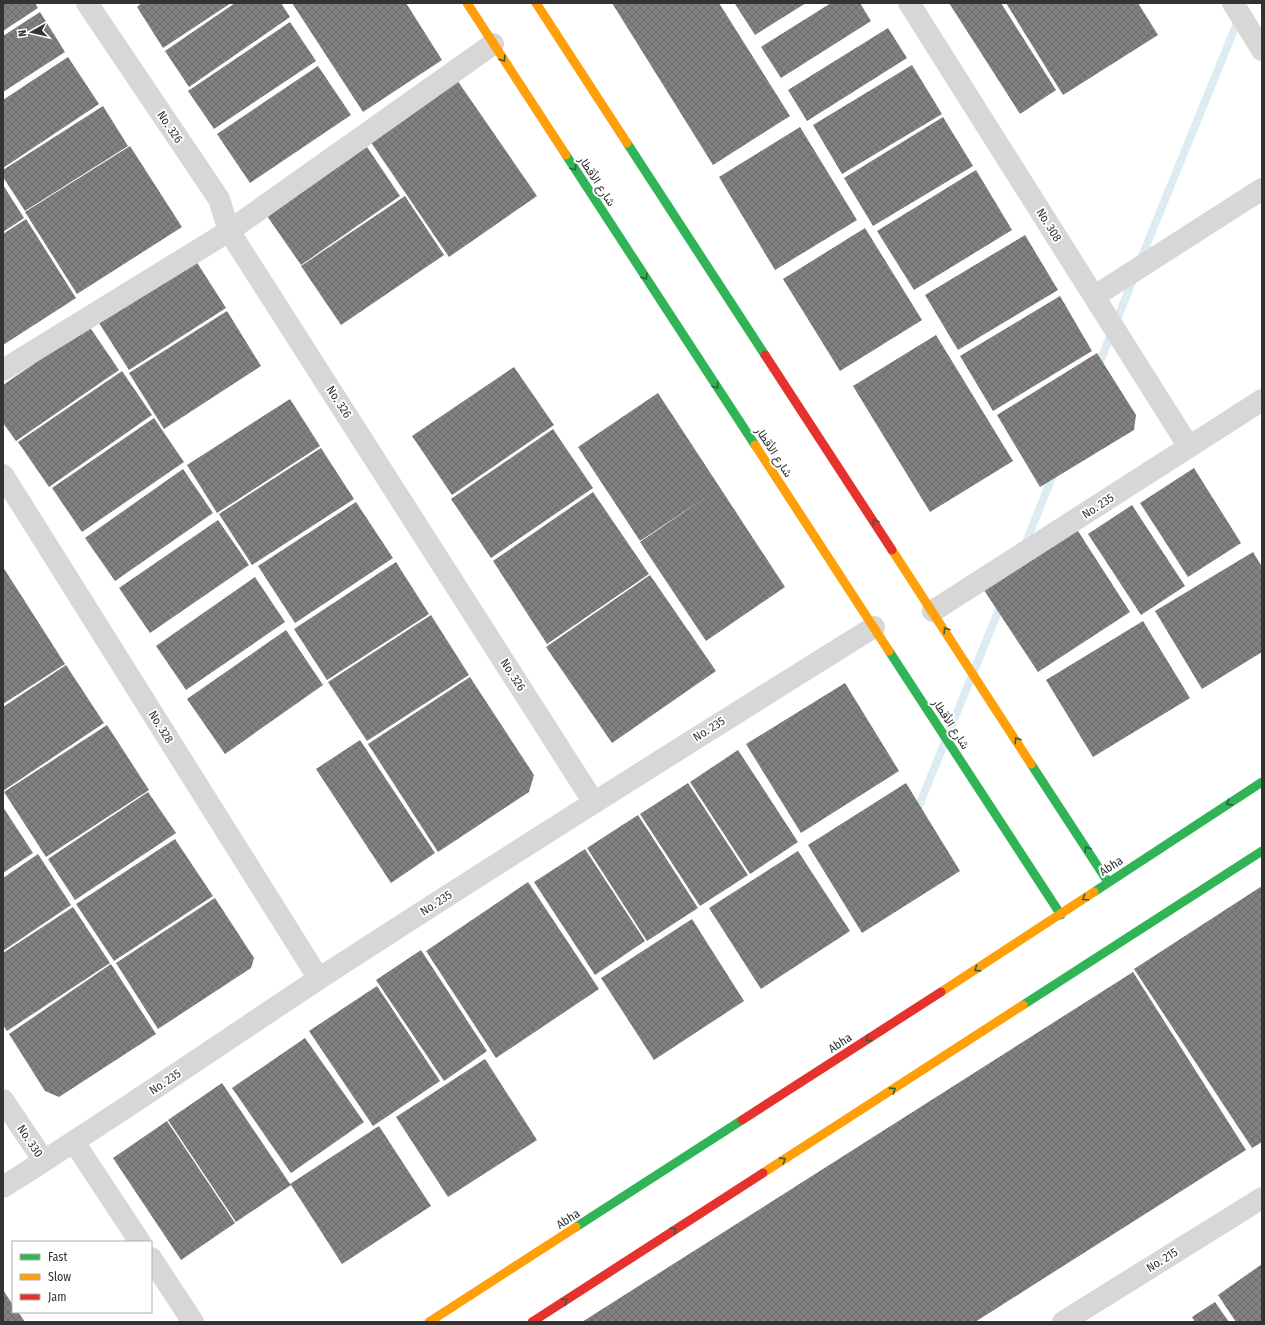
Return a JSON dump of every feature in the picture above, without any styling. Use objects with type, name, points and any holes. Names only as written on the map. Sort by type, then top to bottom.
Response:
[{"type":"street","name":"No. 326","points":[[87,3],[219,199],[229,231],[593,801]]},
{"type":"street","name":"شارع الأقطار","points":[[467,3],[1061,915]]},
{"type":"street","points":[[536,3],[1108,882]]},
{"type":"street","name":"No. 308","points":[[909,3],[1189,447]]},
{"type":"street","points":[[1232,3],[1262,50]]},
{"type":"street","points":[[3,370],[229,231],[493,44]]},
{"type":"street","points":[[1094,296],[1262,189]]},
{"type":"street","name":"No. 235","points":[[933,611],[1262,400]]},
{"type":"street","name":"No. 328","points":[[3,475],[319,979]]},
{"type":"street","name":"No. 235","points":[[3,1187],[74,1142],[319,979],[593,801],[874,627]]},
{"type":"street","name":"Abha","points":[[429,1322],[1061,915],[1108,882],[1262,782]]},
{"type":"street","points":[[532,1322],[1262,851]]},
{"type":"street","name":"No. 330","points":[[3,1100],[44,1161]]},
{"type":"street","points":[[74,1142],[139,1241]]},
{"type":"street","name":"No. 215","points":[[1063,1322],[1262,1198]]},
{"type":"street","points":[[152,1260],[193,1322]]},
{"type":"building","points":[[3,3],[35,3],[38,8],[3,31]]},
{"type":"building","points":[[142,3],[231,3],[163,48],[137,7]]},
{"type":"building","points":[[235,3],[281,3],[290,17],[189,87],[165,51]]},
{"type":"building","points":[[292,3],[406,3],[442,60],[363,112]]},
{"type":"building","points":[[612,3],[719,3],[790,116],[713,165]]},
{"type":"building","points":[[806,3],[755,35],[735,4]]},
{"type":"building","points":[[831,3],[860,3],[871,21],[781,78],[761,47]]},
{"type":"building","points":[[949,3],[1001,3],[1056,90],[1020,114]]},
{"type":"building","points":[[1006,3],[1138,3],[1158,35],[1063,95]]},
{"type":"building","points":[[40,12],[65,52],[3,92],[3,36]]},
{"type":"building","points":[[290,22],[316,61],[214,129],[188,91]]},
{"type":"building","points":[[888,28],[907,58],[807,121],[788,90]]},
{"type":"building","points":[[68,57],[99,104],[3,168],[3,100]]},
{"type":"building","points":[[912,65],[942,114],[842,174],[813,125]]},
{"type":"building","points":[[318,66],[351,115],[250,183],[217,134]]},
{"type":"building","points":[[457,80],[537,196],[449,257],[370,141]]},
{"type":"building","points":[[103,106],[128,146],[25,211],[3,177],[3,170]]},
{"type":"building","points":[[943,117],[973,166],[873,226],[844,178]]},
{"type":"building","points":[[800,127],[857,220],[775,270],[719,177]]},
{"type":"building","points":[[130,146],[182,227],[77,294],[25,212]]},
{"type":"building","points":[[367,147],[400,196],[301,265],[267,216]]},
{"type":"building","points":[[976,170],[1012,230],[914,290],[877,231]]},
{"type":"building","points":[[3,185],[24,218],[3,232]]},
{"type":"building","points":[[405,196],[444,255],[341,325],[301,266]]},
{"type":"building","points":[[26,219],[76,298],[3,345],[3,234]]},
{"type":"building","points":[[865,228],[922,320],[840,371],[783,279]]},
{"type":"building","points":[[1025,235],[1058,290],[958,350],[925,295]]},
{"type":"building","points":[[196,261],[226,308],[129,370],[99,323]]},
{"type":"building","points":[[1060,296],[1092,351],[993,411],[960,356]]},
{"type":"building","points":[[227,311],[261,366],[164,429],[129,373]]},
{"type":"building","points":[[89,326],[119,370],[16,441],[3,423],[3,385]]},
{"type":"building","points":[[936,335],[1013,461],[930,512],[853,386]]},
{"type":"building","points":[[1097,353],[1136,415],[1134,430],[1040,487],[997,415]]},
{"type":"building","points":[[514,367],[554,425],[452,495],[412,436]]},
{"type":"building","points":[[122,371],[152,415],[49,487],[18,442]]},
{"type":"building","points":[[658,393],[785,587],[706,641],[640,542],[709,495],[640,541],[578,447]]},
{"type":"building","points":[[290,399],[320,446],[217,513],[187,465]]},
{"type":"building","points":[[154,418],[184,462],[82,532],[52,488]]},
{"type":"building","points":[[553,429],[593,488],[491,558],[451,499]]},
{"type":"building","points":[[321,448],[354,499],[252,565],[219,514]]},
{"type":"building","points":[[1194,468],[1241,543],[1188,577],[1140,503]]},
{"type":"building","points":[[183,469],[213,513],[115,581],[85,538]]},
{"type":"building","points":[[593,492],[649,574],[547,644],[493,561]]},
{"type":"building","points":[[356,502],[393,558],[295,623],[258,566]]},
{"type":"building","points":[[1132,505],[1185,586],[1141,615],[1088,534]]},
{"type":"building","points":[[1069,517],[1130,612],[1038,672],[976,578]]},
{"type":"building","points":[[218,520],[249,565],[150,633],[119,588]]},
{"type":"building","points":[[1253,552],[1262,567],[1262,652],[1202,689],[1155,611]]},
{"type":"building","points":[[396,562],[429,614],[327,680],[294,629]]},
{"type":"building","points":[[3,567],[65,664],[3,704]]},
{"type":"building","points":[[650,575],[716,671],[612,743],[546,647]]},
{"type":"building","points":[[255,577],[285,622],[186,690],[156,646]]},
{"type":"building","points":[[431,615],[469,675],[367,741],[328,682]]},
{"type":"building","points":[[1143,621],[1190,698],[1093,757],[1046,680]]},
{"type":"building","points":[[286,630],[323,685],[225,754],[187,699]]},
{"type":"building","points":[[66,665],[104,723],[3,791],[3,707]]},
{"type":"building","points":[[470,677],[534,775],[529,792],[438,852],[368,744]]},
{"type":"building","points":[[845,683],[899,771],[801,833],[746,744]]},
{"type":"building","points":[[107,725],[149,790],[46,857],[4,792]]},
{"type":"building","points":[[360,740],[435,853],[391,883],[316,769]]},
{"type":"building","points":[[738,750],[798,842],[750,874],[690,782]]},
{"type":"building","points":[[688,783],[748,875],[700,906],[640,814]]},
{"type":"building","points":[[906,783],[960,871],[862,933],[808,845]]},
{"type":"building","points":[[148,792],[176,833],[75,900],[48,859]]},
{"type":"building","points":[[3,807],[33,853],[3,873]]},
{"type":"building","points":[[638,815],[698,908],[647,941],[587,848]]},
{"type":"building","points":[[175,839],[213,896],[114,961],[76,904]]},
{"type":"building","points":[[585,849],[645,941],[595,975],[534,882]]},
{"type":"building","points":[[798,851],[850,931],[761,989],[709,908]]},
{"type":"building","points":[[38,854],[71,905],[3,951],[3,878]]},
{"type":"building","points":[[528,882],[599,989],[496,1058],[426,951]]},
{"type":"building","points":[[1262,886],[1262,1142],[1252,1148],[1134,969]]},
{"type":"building","points":[[215,898],[254,958],[251,968],[158,1029],[116,963]]},
{"type":"building","points":[[73,907],[110,963],[7,1031],[3,1025],[3,953]]},
{"type":"building","points":[[692,919],[744,1001],[654,1060],[601,978]]},
{"type":"building","points":[[421,950],[487,1051],[444,1081],[376,980]]},
{"type":"building","points":[[111,964],[156,1034],[59,1097],[45,1091],[9,1034]]},
{"type":"building","points":[[1133,972],[1246,1150],[975,1322],[582,1322]]},
{"type":"building","points":[[377,986],[440,1081],[373,1126],[309,1031]]},
{"type":"building","points":[[305,1038],[364,1122],[291,1173],[232,1088]]},
{"type":"building","points":[[485,1059],[537,1140],[448,1197],[396,1117]]},
{"type":"building","points":[[222,1083],[290,1184],[379,1126],[431,1206],[342,1264],[291,1185],[236,1222],[168,1120]]},
{"type":"building","points":[[167,1121],[235,1223],[181,1260],[113,1158]]},
{"type":"building","points":[[1262,1264],[1262,1322],[1236,1322],[1218,1295]]},
{"type":"building","points":[[3,1290],[12,1304],[12,1313],[19,1313],[25,1322],[3,1322]]},
{"type":"building","points":[[1215,1302],[1229,1322],[1195,1322],[1192,1317]]},
{"type":"waterway","points":[[1140,261],[1239,18]]},
{"type":"waterway","points":[[1097,369],[1134,277]]},
{"type":"waterway","points":[[1024,547],[1055,470]]},
{"type":"waterway","points":[[916,813],[1002,602]]},
{"type":"traffic: fast","points":[[627,143],[765,355]]},
{"type":"traffic: fast","points":[[566,155],[755,445]]},
{"type":"traffic: fast","points":[[889,651],[1061,915]]},
{"type":"traffic: fast","points":[[1031,764],[1108,882]]},
{"type":"traffic: fast","points":[[1094,892],[1262,782]]},
{"type":"traffic: fast","points":[[1023,1005],[1262,851]]},
{"type":"traffic: fast","points":[[576,1227],[742,1120]]},
{"type":"traffic: slow","points":[[467,3],[566,155]]},
{"type":"traffic: slow","points":[[536,3],[627,143]]},
{"type":"traffic: slow","points":[[755,445],[889,651]]},
{"type":"traffic: slow","points":[[892,550],[1031,764]]},
{"type":"traffic: slow","points":[[941,992],[1094,892]]},
{"type":"traffic: slow","points":[[763,1173],[1023,1005]]},
{"type":"traffic: slow","points":[[429,1322],[576,1227]]},
{"type":"traffic: jam","points":[[765,355],[892,550]]},
{"type":"traffic: jam","points":[[742,1120],[941,992]]},
{"type":"traffic: jam","points":[[532,1322],[763,1173]]}]
